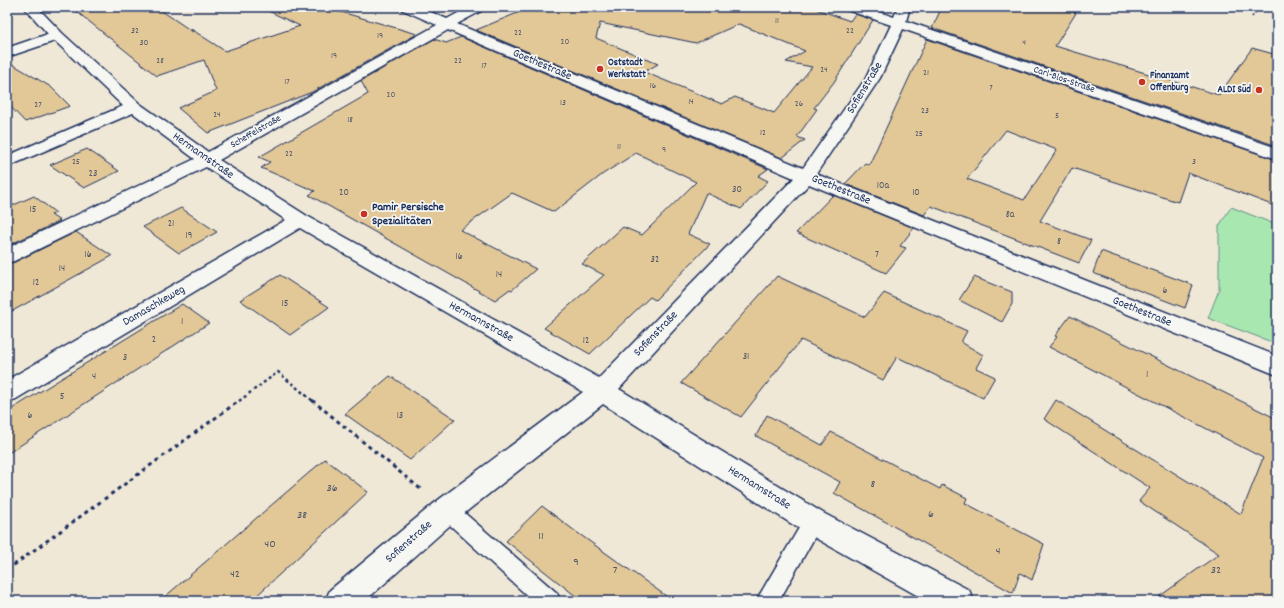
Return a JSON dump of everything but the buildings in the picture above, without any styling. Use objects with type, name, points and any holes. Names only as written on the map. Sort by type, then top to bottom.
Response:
[{"type":"street","name":"Hermannstraße","points":[[30,7],[57,36],[134,107],[207,160],[300,220],[602,391],[813,522],[958,601]]},
{"type":"street","name":"Goethestraße","points":[[408,7],[806,176],[1277,366]]},
{"type":"street","name":"Scheffelstraße","points":[[7,256],[207,160],[478,7]]},
{"type":"street","name":"Carl-Blos-Straße","points":[[852,7],[901,15],[1277,154]]},
{"type":"street","name":"Sofienstraße","points":[[341,601],[447,510],[602,391],[806,176],[873,78],[901,15]]},
{"type":"street","points":[[7,53],[57,36]]},
{"type":"street","points":[[7,162],[134,107]]},
{"type":"street","name":"Damaschkeweg","points":[[7,392],[300,220]]},
{"type":"lane","points":[[447,510],[549,601]]},
{"type":"lane","points":[[767,601],[813,522]]},
{"type":"path","points":[[1252,17],[1259,7],[1277,11]]},
{"type":"path","points":[[7,570],[278,372],[447,510]]},
{"type":"green space","points":[[1231,207],[1277,225],[1277,344],[1208,318],[1219,290],[1219,226]]},
{"type":"place","name":"Oststadt Werkstatt","points":[[600,69]]},
{"type":"place","name":"Finanzamt Offenburg","points":[[1142,82]]},
{"type":"place","name":"ALDI Süd","points":[[1259,90]]},
{"type":"place","name":"Pamir Persische Spezialitäten","points":[[364,214]]}]
